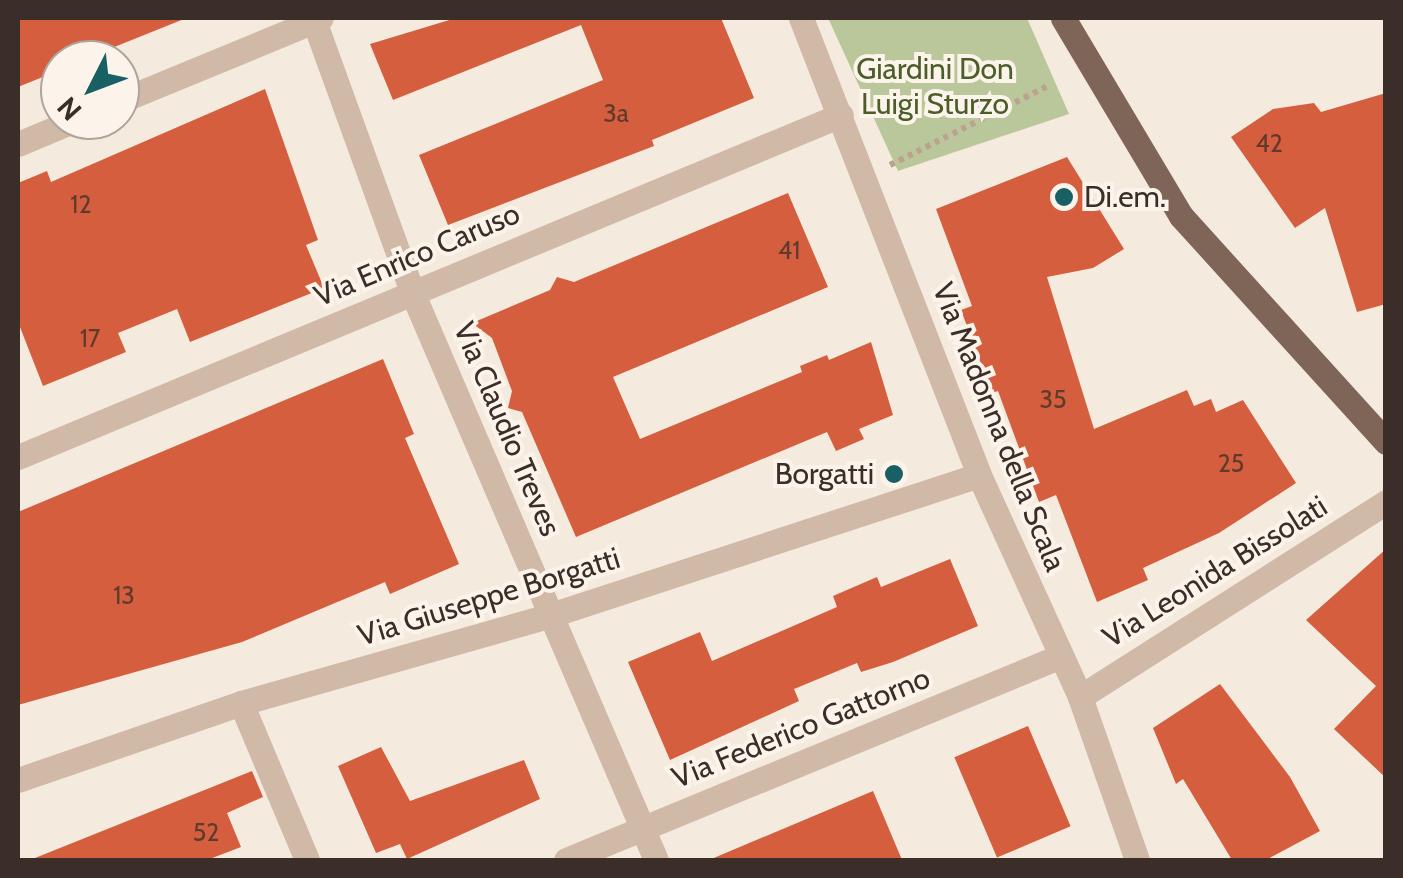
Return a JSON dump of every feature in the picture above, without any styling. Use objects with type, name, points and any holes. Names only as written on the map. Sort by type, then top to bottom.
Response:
[{"type":"main road","points":[[1063,18],[1181,216],[1386,442]]},
{"type":"street","points":[[140,93],[316,18]]},
{"type":"street","name":"Via Claudio Treves","points":[[316,18],[412,292],[656,860]]},
{"type":"street","name":"Via Madonna della Scala","points":[[800,18],[842,115],[979,475],[1080,697],[1137,860]]},
{"type":"street","name":"Via Enrico Caruso","points":[[18,457],[842,115]]},
{"type":"street","name":"Via Giuseppe Borgatti","points":[[18,780],[241,703],[551,615],[979,475]]},
{"type":"street","name":"Via Leonida Bissolati","points":[[1080,697],[1386,502]]},
{"type":"street","name":"Via Federico Gattorno","points":[[566,860],[1061,656]]},
{"type":"street","points":[[241,703],[308,860]]},
{"type":"path","points":[[888,165],[1048,86]]},
{"type":"green space","name":"Giardini Don Luigi Sturzo","points":[[828,18],[1027,18],[1069,114],[898,171]]},
{"type":"building","points":[[18,18],[184,18],[132,40],[40,40],[40,78],[18,87]]},
{"type":"building","points":[[456,18],[721,18],[754,98],[652,140],[654,146],[448,225],[419,155],[603,80],[581,25],[393,100],[370,44]]},
{"type":"building","points":[[265,89],[318,240],[306,245],[324,288],[190,342],[177,309],[118,333],[126,352],[43,386],[18,322],[18,183],[47,171],[51,182]]},
{"type":"building","points":[[1386,93],[1386,304],[1357,312],[1325,208],[1295,228],[1231,137],[1273,109],[1314,103],[1321,112]]},
{"type":"building","points":[[1067,157],[1124,249],[1093,268],[1047,277],[1094,429],[1187,390],[1194,406],[1211,399],[1216,412],[1243,400],[1296,483],[1219,533],[1143,568],[1148,580],[1097,602],[1056,495],[1039,502],[998,391],[992,393],[961,310],[972,306],[936,209]]},
{"type":"building","points":[[788,193],[828,287],[613,377],[640,439],[802,372],[800,366],[827,355],[829,360],[871,342],[893,415],[859,429],[864,439],[836,451],[827,432],[576,537],[522,412],[508,408],[512,391],[492,338],[472,323],[550,290],[557,277],[574,282]]},
{"type":"building","points":[[383,359],[414,434],[405,438],[459,564],[390,594],[385,582],[242,642],[18,705],[18,512]]},
{"type":"building","points":[[1386,549],[1386,778],[1334,729],[1376,686],[1306,620]]},
{"type":"building","points":[[950,559],[978,626],[893,662],[861,672],[857,663],[794,689],[799,701],[670,760],[628,662],[700,632],[712,661],[837,607],[833,596],[877,577],[881,587]]},
{"type":"building","points":[[1220,684],[1290,777],[1320,831],[1266,860],[1232,860],[1183,779],[1176,784],[1153,728]]},
{"type":"building","points":[[1028,726],[1071,826],[997,858],[954,757]]},
{"type":"building","points":[[381,747],[410,801],[524,760],[540,799],[407,859],[400,844],[376,853],[338,766]]},
{"type":"building","points":[[252,771],[263,797],[227,813],[241,847],[207,860],[30,860]]},
{"type":"building","points":[[873,791],[902,860],[709,860]]},
{"type":"place","name":"Di.em.","points":[[1064,197]]},
{"type":"place","name":"Borgatti","points":[[894,474]]}]
